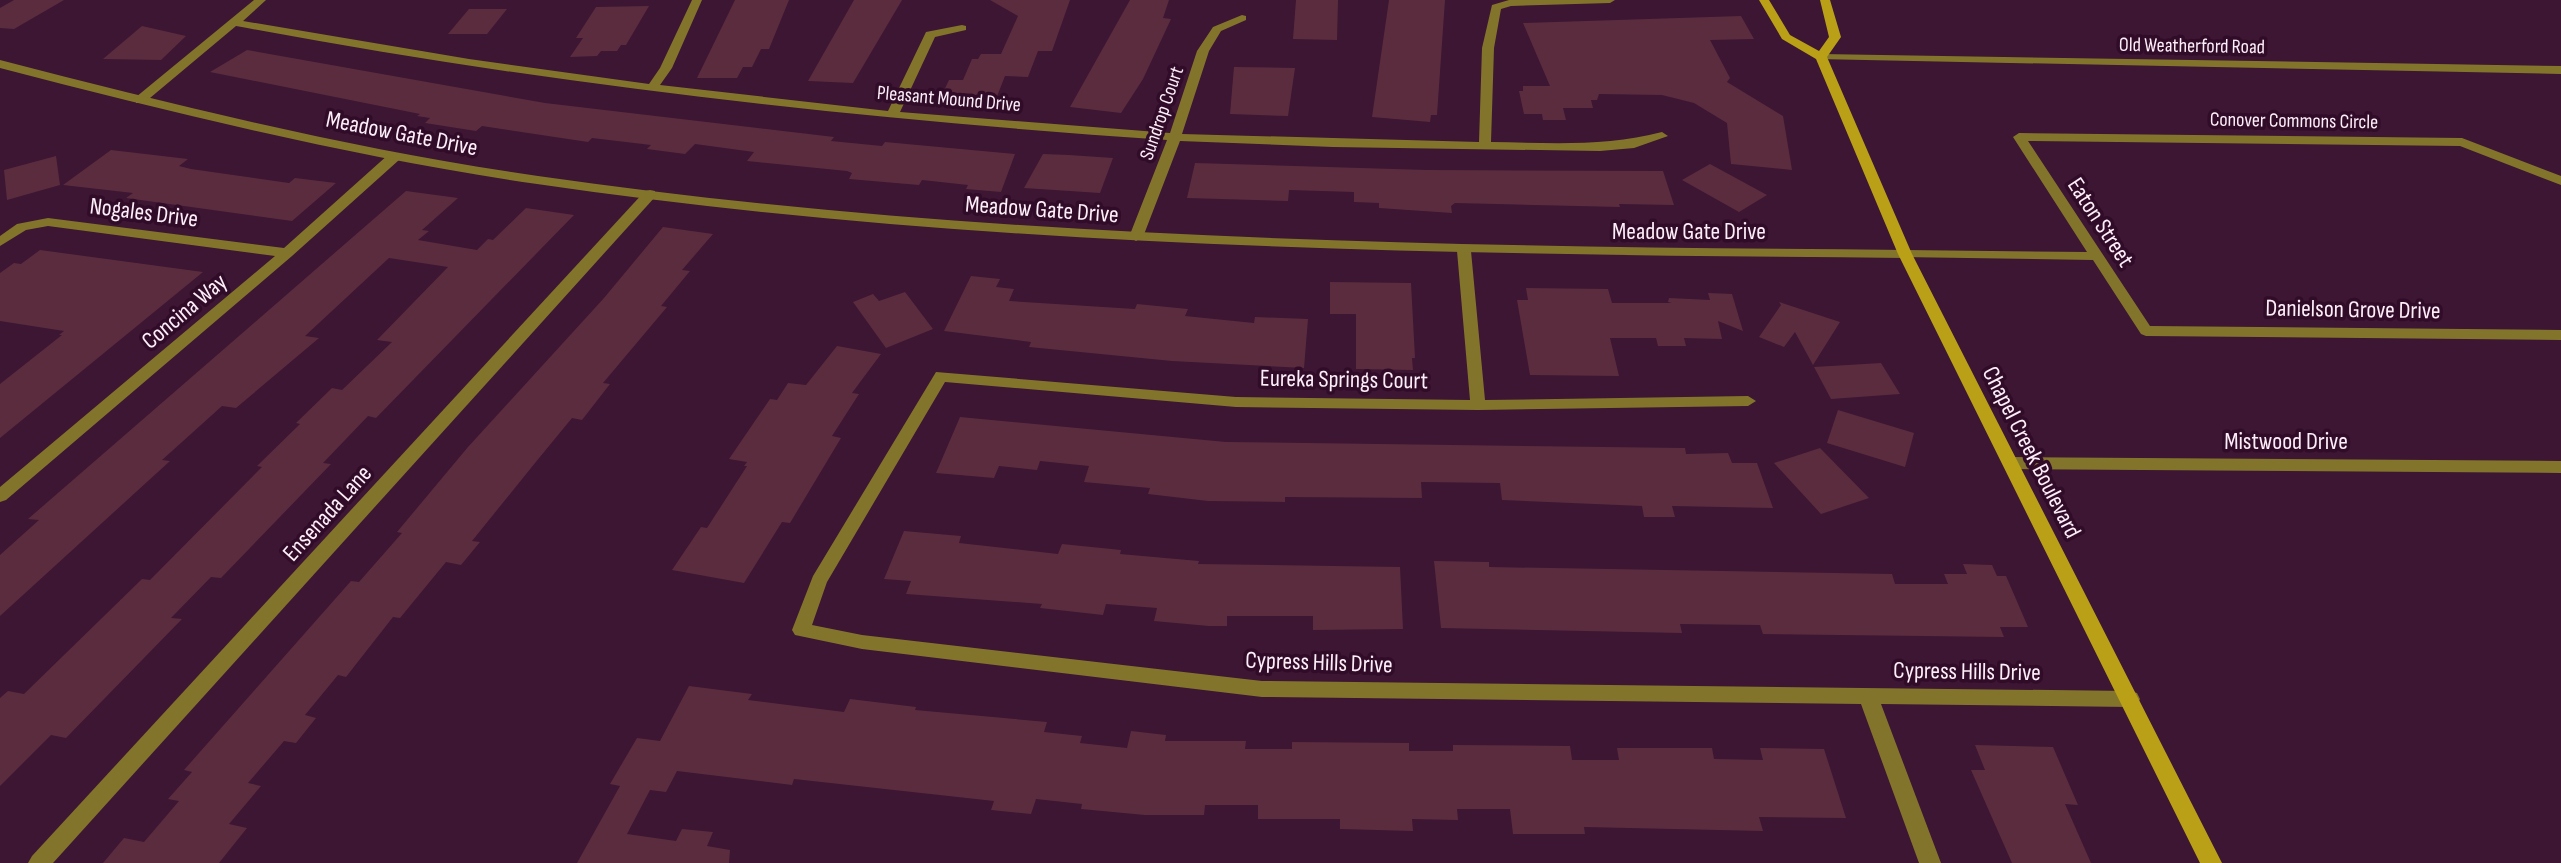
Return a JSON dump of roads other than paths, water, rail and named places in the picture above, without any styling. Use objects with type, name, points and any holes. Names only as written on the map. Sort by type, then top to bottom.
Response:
[{"type":"main road","points":[[1764,0],[1786,37],[1821,57],[1835,37],[1825,0]]},
{"type":"main road","name":"Chapel Creek Boulevard","points":[[1821,57],[1905,254],[2211,863]]},
{"type":"street","points":[[140,100],[237,23],[261,0]]},
{"type":"street","points":[[652,88],[666,68],[697,0]]},
{"type":"street","points":[[1485,145],[1488,48],[1496,7],[1510,3],[1610,0]]},
{"type":"street","name":"Sundrop Court","points":[[1136,237],[1175,137],[1203,51],[1217,29],[1242,18]]},
{"type":"street","name":"Pleasant Mound Drive","points":[[237,23],[389,51],[652,88],[893,114],[1175,137],[1600,147],[1634,144],[1662,136]]},
{"type":"street","points":[[893,114],[930,34],[962,28]]},
{"type":"street","name":"Old Weatherford Road","points":[[1821,57],[2561,70]]},
{"type":"street","name":"Meadow Gate Drive","points":[[0,64],[140,100],[394,157],[650,194],[905,222],[1136,237],[1464,251],[2097,256]]},
{"type":"street","name":"Conover Commons Circle","points":[[2019,137],[2462,142],[2561,181]]},
{"type":"street","name":"Eaton Street","points":[[2019,137],[2146,331]]},
{"type":"street","name":"Concina Way","points":[[0,496],[287,253],[394,157]]},
{"type":"street","name":"Ensenada Lane","points":[[39,863],[650,194]]},
{"type":"street","name":"Nogales Drive","points":[[0,242],[22,227],[48,222],[287,253]]},
{"type":"street","points":[[1464,251],[1478,405]]},
{"type":"street","name":"Danielson Grove Drive","points":[[2146,331],[2561,335]]},
{"type":"street","name":"Eureka Springs Court","points":[[941,376],[1236,402],[1478,405],[1748,401]]},
{"type":"street","name":"Cypress Hills Drive","points":[[941,376],[819,581],[801,630],[862,642],[1262,689],[2130,699]]},
{"type":"street","name":"Mistwood Drive","points":[[2010,463],[2561,467]]},
{"type":"street","points":[[1868,696],[1930,863]]}]
